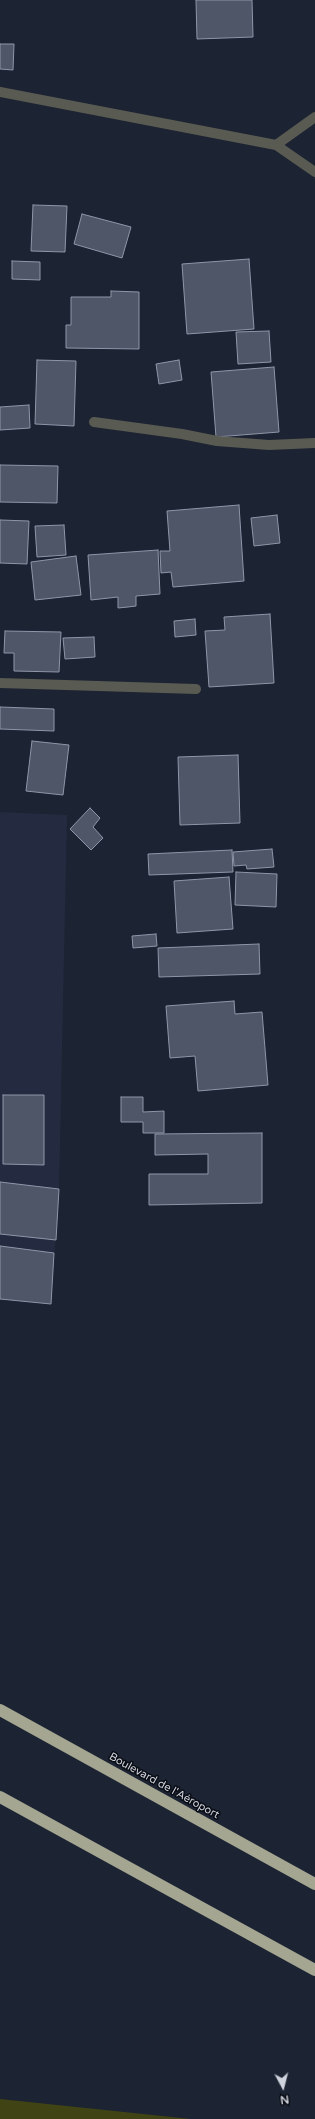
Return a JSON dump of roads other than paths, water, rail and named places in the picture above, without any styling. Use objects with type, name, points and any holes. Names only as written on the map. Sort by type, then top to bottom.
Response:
[{"type":"highway","name":"Boulevard de l'Aéroport","points":[[0,1710],[315,1884]]},
{"type":"highway","points":[[0,1797],[315,1970]]},
{"type":"street","points":[[0,92],[276,145],[315,172]]},
{"type":"street","points":[[276,145],[315,117]]},
{"type":"street","points":[[94,422],[182,434],[217,441],[269,445],[315,443]]},
{"type":"street","points":[[0,683],[196,689]]}]
